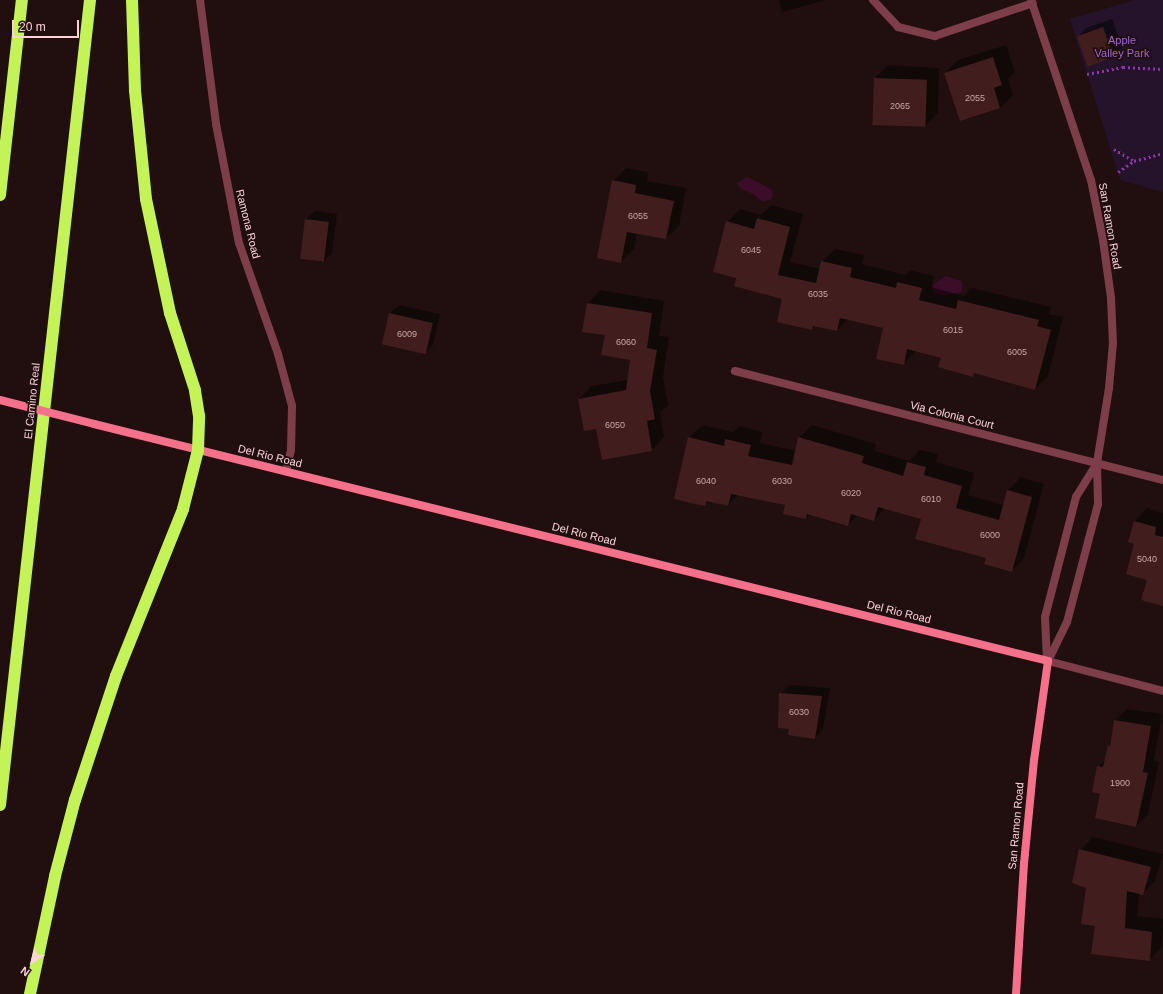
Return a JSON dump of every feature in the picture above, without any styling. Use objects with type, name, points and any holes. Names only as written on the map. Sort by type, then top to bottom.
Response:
[{"type":"highway","points":[[0,195],[22,0]]},
{"type":"highway","name":"El Camino Real","points":[[0,805],[90,0]]},
{"type":"highway","points":[[30,994],[55,876],[75,800],[116,676],[183,509],[198,450],[199,416],[195,390],[170,313],[146,199],[135,90],[132,0]]},
{"type":"street","name":"Ramona Road","points":[[200,0],[216,124],[239,243],[278,354],[292,406],[291,450],[286,471]]},
{"type":"street","points":[[873,0],[898,28],[935,36],[1032,2]]},
{"type":"street","name":"San Ramon Road","points":[[1032,2],[1091,180],[1103,240],[1111,298],[1113,343],[1110,388],[1097,463],[1098,504],[1067,622],[1048,661]]},
{"type":"street","name":"Via Colonia Court","points":[[735,371],[1163,480]]},
{"type":"street","name":"Del Rio Road","points":[[0,400],[1163,691]]},
{"type":"street","name":"San Ramon Road","points":[[1016,994],[1024,863],[1036,738],[1048,661],[1045,618],[1076,497],[1097,463]]},
{"type":"path","points":[[1087,74],[1123,67],[1163,69]]},
{"type":"path","points":[[1114,149],[1134,161]]},
{"type":"path","points":[[1118,172],[1134,161],[1163,153]]},
{"type":"green space","name":"Apple Valley Park","points":[[1135,0],[1163,0],[1163,192],[1120,180],[1070,19]]},
{"type":"shaded area","points":[[747,177],[771,189],[773,194],[771,199],[763,202],[753,194],[740,188],[737,183]]},
{"type":"shaded area","points":[[946,276],[961,281],[963,286],[961,292],[943,296],[936,294],[932,289],[934,284]]},
{"type":"building","points":[[1103,27],[1114,57],[1088,67],[1077,37]]},
{"type":"building","points":[[993,57],[1002,85],[994,88],[1000,108],[960,121],[944,73]]},
{"type":"building","points":[[874,78],[927,80],[925,127],[872,125]]},
{"type":"building","points":[[612,180],[636,185],[635,193],[674,201],[666,239],[627,232],[621,263],[597,258]]},
{"type":"building","points":[[757,218],[790,227],[778,275],[816,283],[821,261],[852,268],[850,277],[896,288],[897,282],[922,288],[919,300],[956,309],[958,300],[1039,320],[1037,326],[1051,330],[1035,390],[974,373],[973,377],[938,367],[941,358],[907,349],[904,365],[876,359],[883,328],[840,318],[837,331],[813,326],[812,330],[777,322],[782,299],[734,286],[736,278],[713,272],[726,221],[754,229]]},
{"type":"building","points":[[305,219],[329,222],[324,262],[300,259]]},
{"type":"building","points":[[587,303],[652,313],[647,348],[657,350],[650,391],[655,419],[647,421],[652,451],[602,460],[596,429],[584,431],[578,399],[626,390],[630,360],[601,355],[605,335],[582,332]]},
{"type":"building","points":[[389,313],[433,323],[426,354],[382,344]]},
{"type":"building","points":[[688,437],[724,446],[725,439],[751,445],[748,456],[792,465],[798,437],[864,456],[862,463],[903,476],[907,462],[926,467],[924,475],[962,486],[956,508],[999,520],[1007,490],[1032,497],[1012,572],[984,564],[986,558],[915,539],[921,519],[878,507],[874,521],[851,514],[848,526],[807,514],[806,519],[783,514],[785,505],[731,494],[728,506],[707,501],[705,506],[674,499]]},
{"type":"building","points":[[1134,521],[1156,527],[1155,535],[1163,537],[1163,606],[1141,600],[1147,580],[1126,574],[1134,544],[1128,542]]},
{"type":"building","points":[[779,693],[822,696],[815,739],[788,735],[789,729],[778,728]]},
{"type":"building","points":[[1114,720],[1151,726],[1143,772],[1148,773],[1136,827],[1095,818],[1100,794],[1092,792],[1097,766],[1103,767],[1108,745],[1110,746]]},
{"type":"building","points":[[1079,849],[1151,867],[1143,895],[1127,891],[1125,928],[1152,932],[1150,961],[1091,954],[1095,926],[1081,924],[1086,888],[1072,883]]}]
